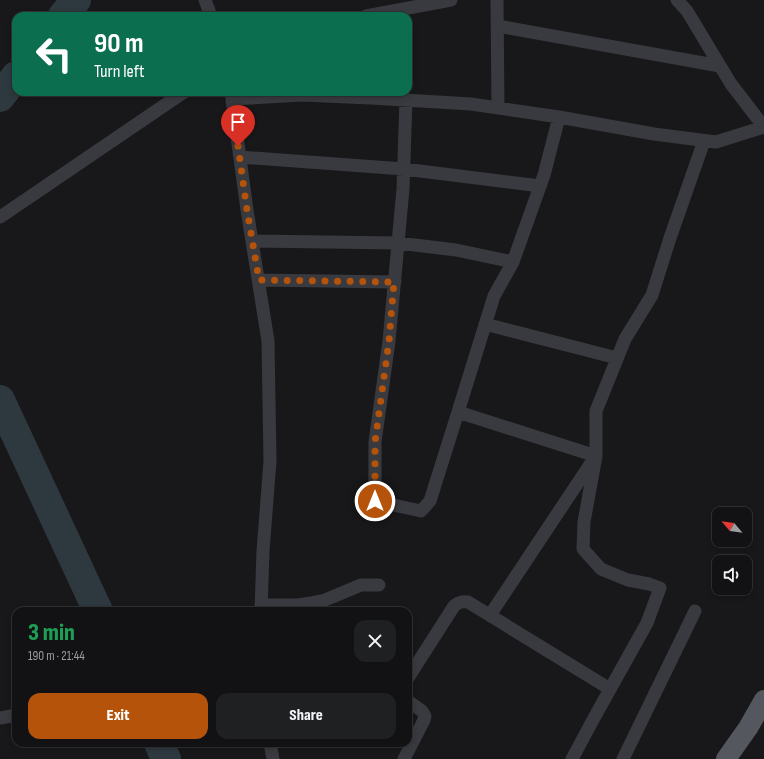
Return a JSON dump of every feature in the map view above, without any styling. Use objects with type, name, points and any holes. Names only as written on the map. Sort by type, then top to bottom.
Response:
[{"type":"main road","points":[[726,759],[748,728],[764,700]]},
{"type":"street","points":[[205,0],[210,12]]},
{"type":"street","points":[[387,12],[451,0]]},
{"type":"street","points":[[497,0],[498,108]]},
{"type":"street","points":[[261,607],[263,551],[270,461],[268,341],[231,96],[371,98],[471,104],[559,117],[654,134],[716,142],[764,127],[731,84],[686,11],[676,0]]},
{"type":"street","points":[[498,26],[720,66]]},
{"type":"street","points":[[0,217],[178,96]]},
{"type":"street","points":[[406,100],[403,189],[389,341],[375,442],[375,501],[422,511],[430,501],[494,296],[513,262],[544,176],[559,117]]},
{"type":"street","points":[[572,759],[647,622],[660,588],[649,584],[628,580],[601,569],[583,549],[584,522],[596,456],[596,411],[625,339],[652,295],[704,140]]},
{"type":"street","points":[[240,157],[404,169],[540,186]]},
{"type":"street","points":[[252,241],[398,243],[456,250],[513,262]]},
{"type":"street","points":[[259,280],[394,282]]},
{"type":"street","points":[[485,324],[617,358]]},
{"type":"street","points":[[458,412],[596,456]]},
{"type":"street","points":[[490,615],[596,456]]},
{"type":"street","points":[[273,607],[311,603],[325,600],[361,586],[379,585]]},
{"type":"street","points":[[412,672],[454,606],[458,602],[464,601],[490,615],[610,689]]},
{"type":"street","points":[[623,759],[695,611]]},
{"type":"street","points":[[412,703],[422,711],[425,716],[412,743]]},
{"type":"street","points":[[0,718],[12,716]]},
{"type":"street","points":[[271,747],[273,759]]},
{"type":"street","points":[[404,759],[410,747]]},
{"type":"waterway","points":[[66,12],[76,0]]},
{"type":"waterway","points":[[0,97],[12,81]]},
{"type":"waterway","points":[[0,400],[96,607]]},
{"type":"waterway","points":[[161,747],[166,759]]},
{"type":"route","points":[[238,146],[259,280],[394,282],[389,341],[375,442],[375,501]]}]
